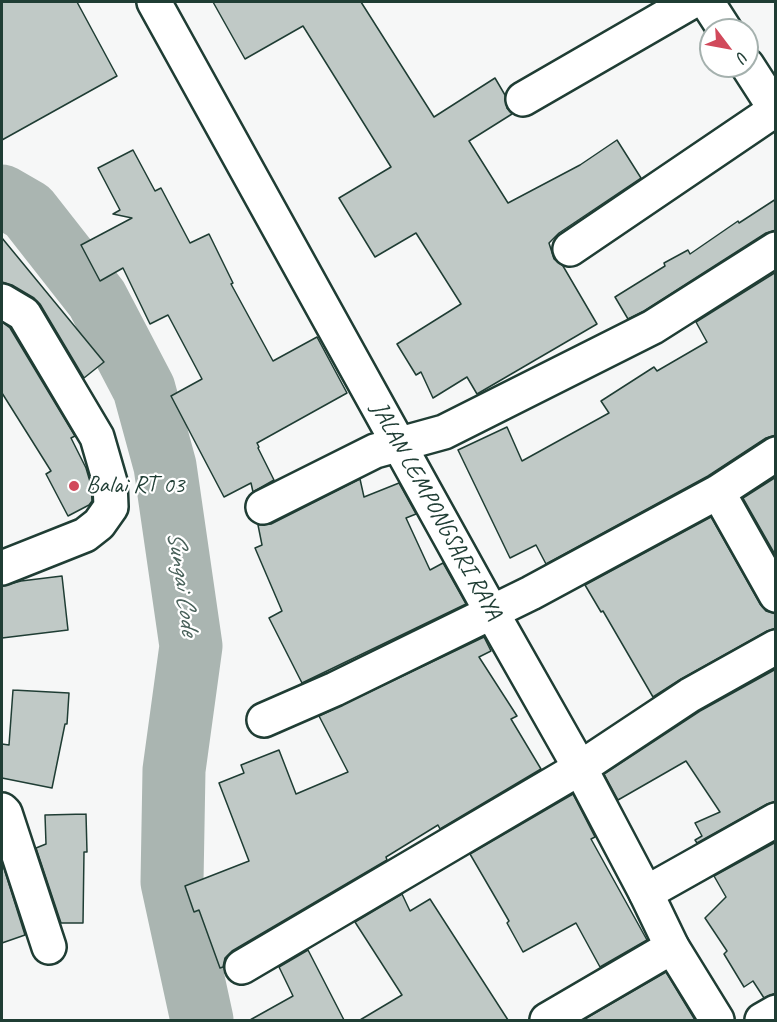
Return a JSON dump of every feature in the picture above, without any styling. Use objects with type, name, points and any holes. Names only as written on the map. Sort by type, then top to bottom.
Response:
[{"type":"street","name":"JALAN LEMPONGSARI RAYA","points":[[154,2],[580,768],[672,947],[717,1020]]},
{"type":"street","points":[[523,99],[691,2]]},
{"type":"street","points":[[707,2],[717,18]]},
{"type":"street","points":[[570,249],[775,110],[755,78]]},
{"type":"street","points":[[263,507],[375,451],[444,432],[653,327],[776,249]]},
{"type":"street","points":[[2,301],[24,314],[97,436],[110,482],[111,507],[99,524],[85,535],[2,568]]},
{"type":"street","points":[[264,720],[335,689],[531,593],[718,492],[776,454]]},
{"type":"street","points":[[718,492],[776,595]]},
{"type":"street","points":[[242,967],[580,768],[690,695],[776,647]]},
{"type":"street","points":[[3,812],[49,947]]},
{"type":"street","points":[[646,893],[776,820]]},
{"type":"street","points":[[548,1020],[672,947]]},
{"type":"street","points":[[762,1020],[776,1012]]},
{"type":"building","points":[[2,2],[77,2],[117,76],[2,140]]},
{"type":"building","points":[[213,2],[361,2],[434,117],[495,78],[505,95],[507,108],[512,114],[469,141],[508,203],[580,165],[617,140],[641,178],[559,233],[549,243],[554,259],[563,266],[597,324],[477,394],[467,377],[433,398],[421,372],[416,375],[397,344],[461,304],[416,233],[375,257],[339,198],[391,167],[303,26],[245,59]]},
{"type":"building","points":[[133,150],[155,191],[161,188],[190,243],[209,234],[233,283],[231,284],[273,361],[317,337],[347,393],[257,443],[274,480],[253,492],[251,483],[224,497],[171,396],[202,379],[168,315],[150,324],[123,268],[100,281],[81,245],[132,218],[113,214],[120,210],[98,168]]},
{"type":"building","points":[[776,199],[776,230],[766,233],[628,319],[615,297],[665,266],[664,263],[688,250],[690,254],[738,221],[739,223]]},
{"type":"building","points":[[2,238],[104,362],[84,378],[40,304],[12,285],[2,282]]},
{"type":"building","points":[[776,272],[776,435],[766,438],[708,476],[546,564],[536,545],[510,558],[458,450],[507,427],[522,461],[609,413],[601,401],[654,367],[657,371],[707,342],[696,322]]},
{"type":"building","points":[[2,322],[10,328],[75,436],[71,438],[86,468],[91,485],[92,501],[89,505],[68,516],[46,474],[51,471],[2,393]]},
{"type":"building","points":[[776,477],[776,556],[743,498]]},
{"type":"building","points":[[360,479],[364,497],[399,483],[416,514],[406,518],[430,570],[443,563],[466,604],[302,683],[269,618],[282,611],[255,548],[262,545],[258,525],[271,524]]},
{"type":"building","points":[[711,517],[760,604],[766,611],[776,614],[776,628],[681,679],[653,697],[603,611],[601,612],[585,585]]},
{"type":"building","points":[[62,576],[68,630],[2,638],[2,586],[21,581]]},
{"type":"building","points":[[484,637],[491,651],[479,657],[517,716],[511,719],[541,769],[440,829],[438,825],[386,857],[387,860],[232,951],[225,958],[223,967],[220,968],[199,910],[194,912],[185,886],[249,861],[219,783],[244,773],[241,765],[279,750],[296,794],[348,772],[319,716]]},
{"type":"building","points":[[776,669],[776,801],[697,843],[695,840],[702,836],[695,823],[720,812],[686,761],[618,800],[604,774],[700,711]]},
{"type":"building","points":[[13,690],[69,693],[67,724],[65,724],[52,788],[2,778],[2,744],[9,745]]},
{"type":"building","points":[[573,794],[595,837],[591,839],[647,940],[600,967],[576,923],[523,952],[507,923],[509,921],[470,854]]},
{"type":"building","points":[[86,814],[87,852],[84,852],[83,923],[61,923],[36,848],[46,844],[45,815]]},
{"type":"building","points":[[776,842],[776,993],[764,998],[753,981],[744,987],[724,954],[727,951],[705,918],[726,897],[714,876]]},
{"type":"building","points":[[2,862],[25,935],[2,943]]},
{"type":"building","points":[[402,894],[410,911],[430,899],[508,1020],[360,1020],[402,995],[355,922]]},
{"type":"building","points":[[308,950],[344,1020],[250,1020],[293,996],[279,967]]},
{"type":"building","points":[[666,972],[695,1020],[583,1020]]},
{"type":"waterway","name":"Sungai Code","points":[[2,196],[28,211],[97,299],[144,389],[165,466],[191,646],[174,770],[172,882],[202,1020]]},
{"type":"place","name":"Balai RT 03","points":[[74,486]]}]
